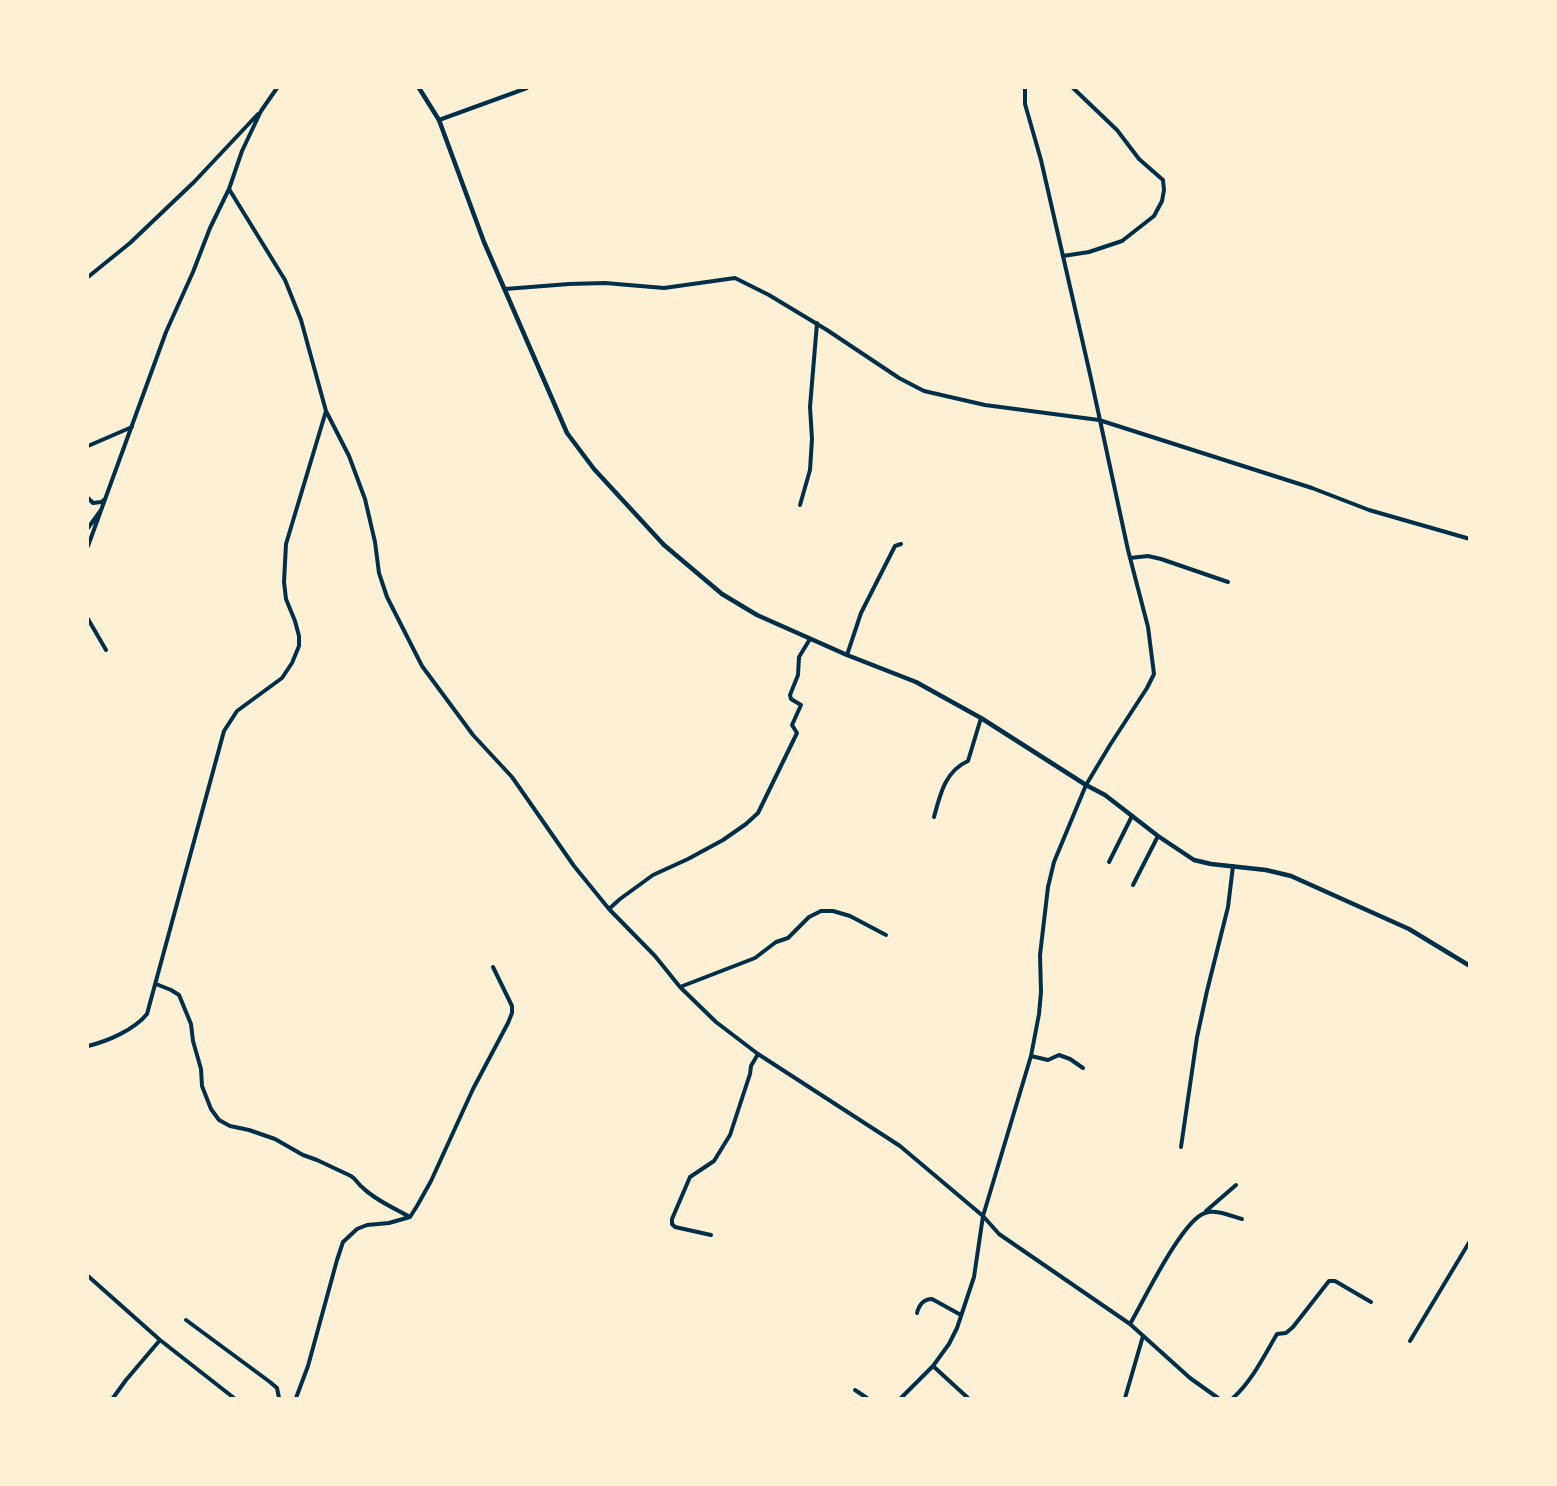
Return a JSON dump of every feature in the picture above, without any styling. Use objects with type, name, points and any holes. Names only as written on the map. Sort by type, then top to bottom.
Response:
[{"type":"street","points":[[88,277],[130,243],[194,182],[261,111],[277,88]]},
{"type":"street","points":[[419,88],[439,120],[484,242],[567,433],[594,469],[664,545],[722,594],[757,615],[810,639],[916,682],[981,718],[1086,786],[1105,795],[1158,836],[1194,860],[1266,870],[1291,876],[1409,929],[1470,966]]},
{"type":"street","points":[[439,120],[527,88]]},
{"type":"street","points":[[901,1398],[933,1366],[948,1344],[962,1315],[974,1277],[983,1216],[1031,1056],[1041,992],[1040,955],[1048,887],[1054,862],[1086,786],[1154,674],[1148,627],[1130,558],[1041,160],[1025,104],[1025,88]]},
{"type":"street","points":[[1062,256],[1089,252],[1122,241],[1154,216],[1162,201],[1164,190],[1163,180],[1139,159],[1117,130],[1073,88]]},
{"type":"street","points":[[88,546],[166,332],[210,228],[229,189],[242,151],[261,111]]},
{"type":"street","points":[[229,189],[284,280],[301,320],[326,411],[349,456],[365,499],[375,542],[379,573],[387,597],[422,666],[473,734],[512,777],[574,866],[609,909],[655,956],[680,987],[716,1022],[758,1054],[900,1146],[983,1216],[999,1234],[1130,1324],[1190,1378],[1218,1398]]},
{"type":"street","points":[[505,289],[605,283],[664,288],[735,278],[817,323],[899,378],[924,391],[985,405],[1099,420],[1312,488],[1369,510],[1470,540]]},
{"type":"street","points":[[800,505],[810,470],[812,439],[810,407],[817,323]]},
{"type":"street","points":[[88,1046],[114,1036],[142,1020],[147,1014],[224,731],[237,711],[282,678],[300,646],[297,629],[286,599],[284,582],[286,544],[326,411]]},
{"type":"street","points":[[88,446],[132,427]]},
{"type":"street","points":[[88,498],[93,503],[101,502],[105,499]]},
{"type":"street","points":[[88,528],[102,508]]},
{"type":"street","points":[[848,655],[862,613],[884,564],[895,546],[901,544]]},
{"type":"street","points":[[1130,558],[1148,556],[1161,559],[1228,582]]},
{"type":"street","points":[[88,618],[106,650]]},
{"type":"street","points":[[609,909],[653,875],[723,840],[758,813],[797,733],[792,725],[801,705],[791,699],[790,696],[798,675],[799,657],[810,639]]},
{"type":"street","points":[[934,817],[948,777],[959,765],[968,761],[981,718]]},
{"type":"street","points":[[1109,862],[1132,816]]},
{"type":"street","points":[[1133,885],[1158,836]]},
{"type":"street","points":[[1181,1147],[1197,1037],[1228,907],[1233,866]]},
{"type":"street","points":[[680,987],[755,958],[776,942],[788,938],[810,917],[821,911],[833,911],[850,916],[886,935]]},
{"type":"street","points":[[296,1398],[308,1366],[343,1242],[357,1228],[389,1223],[410,1216],[431,1182],[473,1089],[512,1013],[512,1006],[493,967]]},
{"type":"street","points":[[156,984],[179,995],[191,1024],[193,1041],[201,1069],[202,1086],[212,1109],[220,1120],[230,1126],[275,1139],[303,1155],[351,1176],[392,1208],[410,1216]]},
{"type":"street","points":[[711,1235],[675,1227],[672,1224],[672,1219],[690,1177],[714,1161],[730,1135],[751,1066],[758,1054]]},
{"type":"street","points":[[1031,1056],[1048,1060],[1059,1055],[1070,1059],[1083,1068]]},
{"type":"street","points":[[1130,1324],[1175,1244],[1196,1218],[1236,1185]]},
{"type":"street","points":[[1204,1213],[1213,1212],[1242,1219]]},
{"type":"street","points":[[1410,1341],[1470,1241]]},
{"type":"street","points":[[88,1276],[160,1340],[234,1398]]},
{"type":"street","points":[[1233,1398],[1249,1380],[1277,1334],[1286,1333],[1293,1327],[1329,1281],[1335,1281],[1371,1302]]},
{"type":"street","points":[[917,1313],[918,1306],[923,1301],[932,1299],[962,1315]]},
{"type":"street","points":[[186,1320],[270,1382],[277,1388],[279,1398]]},
{"type":"street","points":[[1125,1398],[1143,1336]]},
{"type":"street","points":[[114,1398],[126,1380],[160,1340]]},
{"type":"street","points":[[933,1366],[968,1398]]},
{"type":"street","points":[[855,1390],[867,1398]]}]
